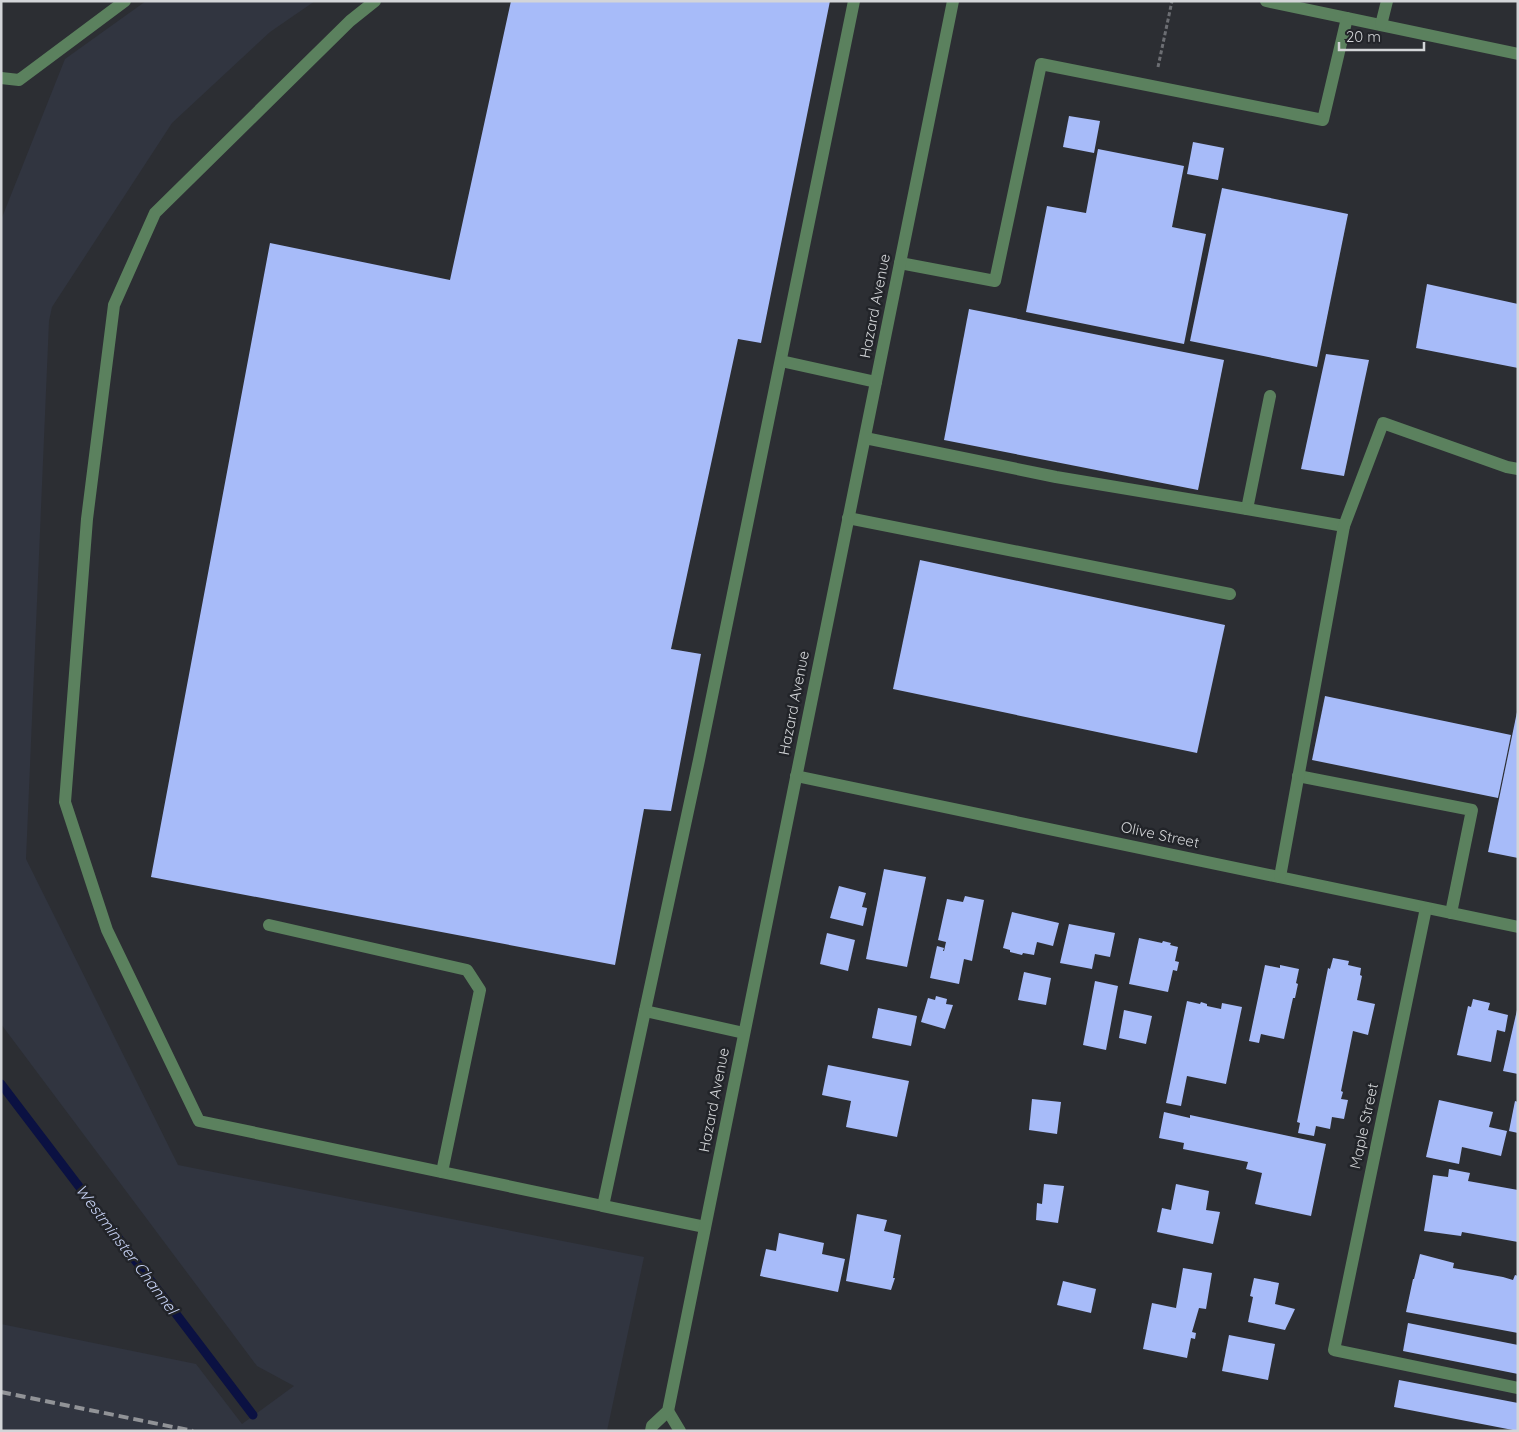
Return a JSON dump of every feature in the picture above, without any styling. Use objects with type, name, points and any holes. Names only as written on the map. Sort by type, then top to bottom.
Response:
[{"type":"street","points":[[1,78],[19,80],[125,1]]},
{"type":"street","points":[[376,1],[350,22],[155,213],[114,305],[87,519],[65,802],[107,930],[199,1121],[705,1227]]},
{"type":"street","points":[[603,1206],[699,760],[854,1]]},
{"type":"street","name":"Hazard Avenue","points":[[668,1411],[953,1]]},
{"type":"street","points":[[1266,1],[1518,54]]},
{"type":"street","points":[[1381,26],[1387,1]]},
{"type":"street","points":[[900,263],[995,281],[1041,64],[1323,120],[1347,18]]},
{"type":"street","points":[[781,360],[876,382]]},
{"type":"street","points":[[1247,509],[1270,396]]},
{"type":"street","points":[[1280,877],[1344,526],[1383,423],[1507,467],[1518,469]]},
{"type":"street","points":[[865,438],[1056,476],[1344,526]]},
{"type":"street","points":[[848,518],[1230,594]]},
{"type":"street","name":"Olive Street","points":[[796,776],[1518,927]]},
{"type":"street","points":[[1298,776],[1472,810],[1451,913]]},
{"type":"street","name":"Maple Street","points":[[1426,908],[1334,1350],[1518,1388]]},
{"type":"street","points":[[269,925],[467,970],[480,990],[442,1172]]},
{"type":"street","points":[[645,1011],[744,1033]]},
{"type":"street","points":[[651,1431],[652,1426],[668,1411],[680,1431]]},
{"type":"path","points":[[1154,87],[1172,1]]},
{"type":"shaded area","points":[[146,1],[315,1],[270,32],[172,123],[52,307],[49,321],[26,859],[178,1165],[644,1257],[607,1431],[1,1431],[1,1324],[196,1364],[242,1424],[294,1386],[257,1366],[1,1024],[1,220],[65,59]]},
{"type":"building","points":[[511,1],[830,1],[761,343],[738,339],[671,649],[701,654],[671,811],[644,809],[615,965],[151,877],[270,243],[450,280]]},
{"type":"building","points":[[1069,116],[1100,121],[1094,153],[1063,147]]},
{"type":"building","points":[[1193,142],[1224,148],[1218,180],[1187,174]]},
{"type":"building","points":[[1098,149],[1184,166],[1172,227],[1206,234],[1184,344],[1026,312],[1047,206],[1086,213]]},
{"type":"building","points":[[1222,188],[1348,214],[1317,367],[1190,341]]},
{"type":"building","points":[[1427,284],[1518,304],[1518,368],[1416,348]]},
{"type":"building","points":[[969,309],[1224,360],[1198,490],[944,440]]},
{"type":"building","points":[[1326,354],[1369,360],[1344,476],[1301,469]]},
{"type":"building","points":[[920,560],[1225,625],[1197,753],[893,689]]},
{"type":"building","points":[[1325,696],[1511,735],[1498,798],[1312,760]]},
{"type":"building","points":[[1518,712],[1518,858],[1488,852]]},
{"type":"building","points":[[884,869],[926,877],[907,967],[866,959]]},
{"type":"building","points":[[839,886],[866,893],[862,907],[867,908],[863,926],[830,918]]},
{"type":"building","points":[[965,896],[984,900],[972,961],[964,959],[959,984],[930,978],[937,946],[944,948],[944,951],[946,942],[938,940],[947,899],[963,902]]},
{"type":"building","points":[[1012,912],[1059,923],[1053,946],[1037,942],[1034,955],[1023,953],[1022,955],[1003,948]]},
{"type":"building","points":[[1069,924],[1115,933],[1110,957],[1095,954],[1092,969],[1060,963]]},
{"type":"building","points":[[827,933],[855,940],[848,971],[820,964]]},
{"type":"building","points":[[1139,938],[1162,943],[1163,941],[1178,947],[1175,961],[1179,962],[1177,971],[1173,970],[1168,992],[1129,984]]},
{"type":"building","points":[[1333,958],[1349,961],[1348,965],[1361,968],[1360,975],[1362,976],[1357,1000],[1375,1004],[1368,1035],[1353,1031],[1341,1091],[1343,1092],[1341,1099],[1348,1100],[1344,1119],[1332,1117],[1330,1129],[1316,1126],[1314,1136],[1298,1133],[1300,1123],[1297,1122],[1328,968],[1330,969]]},
{"type":"building","points":[[1265,965],[1280,968],[1280,965],[1299,969],[1296,983],[1298,984],[1284,1039],[1261,1034],[1259,1043],[1249,1041]]},
{"type":"building","points":[[1024,972],[1051,978],[1046,1005],[1018,1000]]},
{"type":"building","points":[[1095,981],[1118,986],[1106,1050],[1083,1045]]},
{"type":"building","points":[[936,996],[947,999],[946,1004],[953,1005],[945,1029],[921,1022],[928,998],[935,1000]]},
{"type":"building","points":[[1473,999],[1490,1003],[1488,1010],[1508,1015],[1505,1032],[1497,1030],[1491,1062],[1457,1055],[1468,1006],[1471,1007]]},
{"type":"building","points":[[1187,1001],[1200,1004],[1201,1002],[1207,1004],[1207,1006],[1221,1009],[1222,1003],[1242,1007],[1226,1084],[1187,1076],[1181,1106],[1166,1103]]},
{"type":"building","points":[[878,1008],[917,1016],[911,1046],[872,1038]]},
{"type":"building","points":[[1124,1010],[1152,1016],[1146,1044],[1119,1038]]},
{"type":"building","points":[[1518,1011],[1518,1074],[1503,1071]]},
{"type":"building","points":[[828,1065],[909,1081],[897,1137],[846,1127],[851,1101],[822,1095]]},
{"type":"building","points":[[1032,1099],[1061,1102],[1057,1134],[1029,1130]]},
{"type":"building","points":[[1439,1100],[1493,1112],[1489,1127],[1507,1131],[1501,1156],[1462,1147],[1459,1164],[1426,1157]]},
{"type":"building","points":[[1515,1101],[1518,1102],[1518,1133],[1509,1131]]},
{"type":"building","points":[[1164,1112],[1190,1118],[1190,1115],[1326,1144],[1311,1216],[1255,1204],[1262,1173],[1246,1169],[1248,1162],[1183,1149],[1184,1143],[1159,1138]]},
{"type":"building","points":[[1449,1169],[1470,1173],[1468,1181],[1518,1190],[1518,1242],[1462,1232],[1461,1236],[1424,1231],[1433,1175],[1448,1177]]},
{"type":"building","points":[[1044,1184],[1064,1186],[1058,1223],[1036,1220],[1037,1203],[1042,1204]]},
{"type":"building","points":[[1176,1184],[1209,1191],[1206,1210],[1220,1212],[1213,1244],[1157,1232],[1162,1208],[1171,1210]]},
{"type":"building","points":[[857,1214],[887,1220],[884,1231],[901,1235],[893,1278],[895,1278],[891,1290],[846,1281]]},
{"type":"building","points":[[779,1233],[824,1243],[822,1254],[845,1259],[838,1292],[760,1276],[766,1249],[776,1251]]},
{"type":"building","points":[[1420,1254],[1454,1263],[1453,1268],[1513,1280],[1515,1275],[1518,1276],[1518,1333],[1406,1312]]},
{"type":"building","points":[[1183,1268],[1212,1273],[1206,1309],[1199,1308],[1192,1332],[1196,1333],[1195,1339],[1191,1338],[1187,1358],[1143,1349],[1152,1303],[1176,1308]]},
{"type":"building","points":[[1254,1278],[1279,1283],[1275,1304],[1295,1309],[1285,1330],[1248,1322],[1253,1297],[1250,1296]]},
{"type":"building","points":[[1063,1281],[1096,1289],[1091,1313],[1057,1305]]},
{"type":"building","points":[[1408,1323],[1518,1345],[1518,1374],[1403,1351]]},
{"type":"building","points":[[1229,1335],[1275,1344],[1268,1380],[1222,1371]]},
{"type":"building","points":[[1399,1380],[1518,1403],[1518,1431],[1394,1407]]},
{"type":"waterway","name":"Westminster Channel","points":[[1,1084],[253,1415]]},
{"type":"railway","points":[[1,1392],[193,1431]]}]
